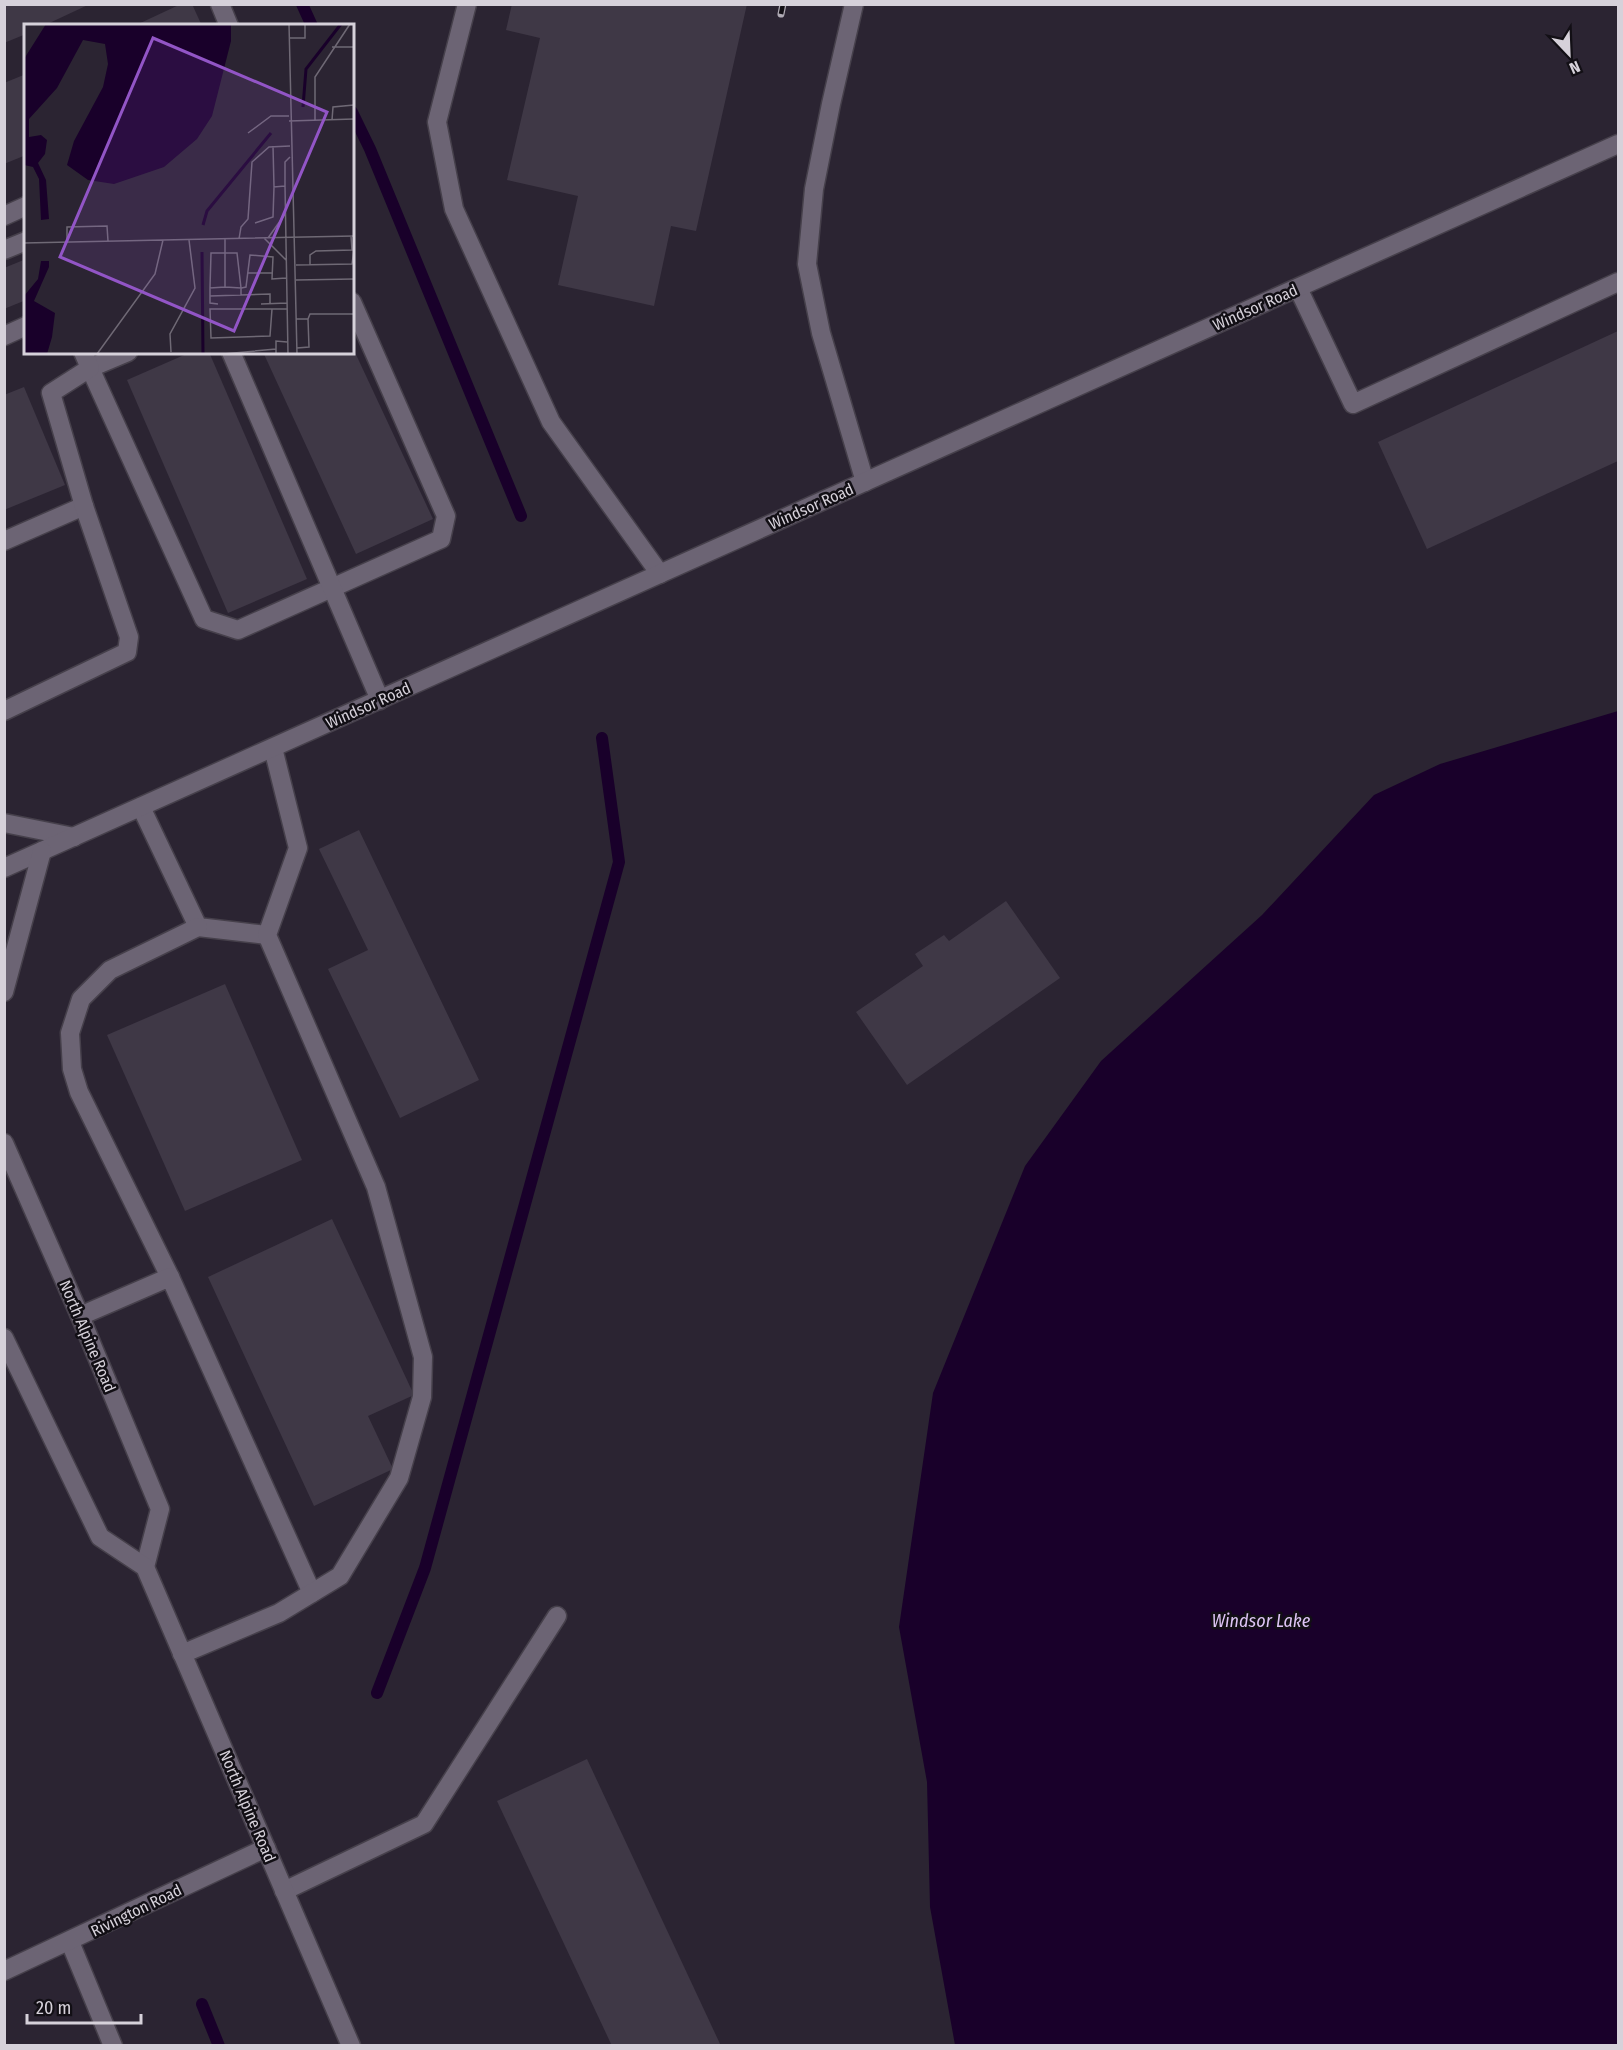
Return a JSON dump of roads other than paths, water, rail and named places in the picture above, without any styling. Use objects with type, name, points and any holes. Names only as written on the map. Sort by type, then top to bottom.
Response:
[{"type":"street","points":[[220,4],[228,24]]},
{"type":"street","points":[[466,4],[436,122],[454,209],[551,422],[660,574]]},
{"type":"street","points":[[854,4],[814,189],[807,264],[820,333],[865,482]]},
{"type":"street","name":"Windsor Road","points":[[4,868],[1618,145]]},
{"type":"street","points":[[4,216],[24,207]]},
{"type":"street","points":[[4,250],[24,242]]},
{"type":"street","points":[[1298,288],[1353,404],[1618,282]]},
{"type":"street","points":[[86,360],[204,619],[238,630],[441,539],[446,516],[354,307]]},
{"type":"street","points":[[4,336],[24,327]]},
{"type":"street","points":[[4,711],[127,652],[129,637],[84,506],[51,393],[86,360],[118,354]]},
{"type":"street","points":[[232,354],[380,700]]},
{"type":"street","points":[[4,541],[84,506]]},
{"type":"street","points":[[182,1654],[279,1614],[340,1576],[399,1478],[422,1397],[423,1357],[376,1188],[267,935],[298,848],[273,748]]},
{"type":"street","points":[[141,807],[198,927]]},
{"type":"street","points":[[4,823],[74,837]]},
{"type":"street","points":[[4,992],[42,851]]},
{"type":"street","points":[[267,935],[198,927],[110,970],[81,999],[70,1033],[72,1069],[79,1092],[170,1277],[312,1593]]},
{"type":"street","name":"North Alpine Road","points":[[4,1143],[80,1316],[160,1509],[145,1567],[351,2046]]},
{"type":"street","points":[[80,1316],[170,1277]]},
{"type":"street","points":[[4,1338],[100,1537],[145,1567]]},
{"type":"street","points":[[284,1891],[424,1824],[557,1616]]},
{"type":"street","name":"Rivington Road","points":[[4,1971],[266,1848]]},
{"type":"street","points":[[70,1942],[113,2046]]},
{"type":"water","name":"Windsor Lake","points":[[1618,711],[1618,2045],[955,2045],[930,1907],[927,1782],[899,1627],[933,1393],[1025,1166],[1101,1061],[1262,915],[1374,795],[1440,764]]},
{"type":"waterway","points":[[302,4],[311,24]]},
{"type":"waterway","points":[[354,116],[370,149],[521,516]]},
{"type":"waterway","points":[[377,1693],[425,1568],[619,862],[602,738]]},
{"type":"waterway","points":[[202,2004],[219,2046]]},
{"type":"railway","points":[[781,14],[783,4]]}]
